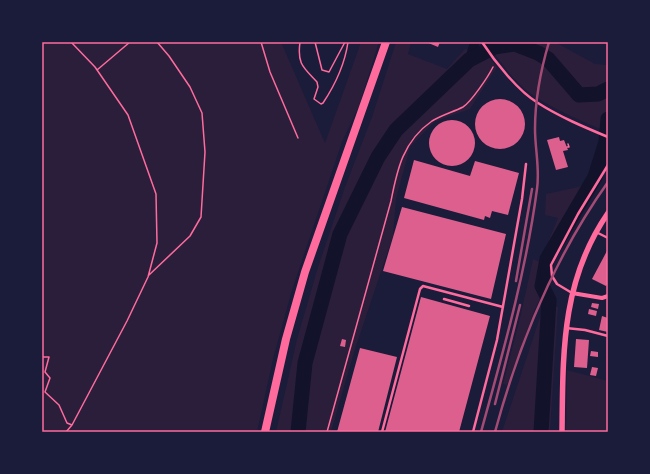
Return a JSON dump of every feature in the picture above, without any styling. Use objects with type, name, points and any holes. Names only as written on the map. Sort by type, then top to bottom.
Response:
[{"type":"highway","points":[[265,432],[286,338],[305,272],[386,42]]},
{"type":"street","points":[[562,432],[563,360],[566,328],[572,293],[583,256],[608,213]]},
{"type":"street","points":[[572,293],[602,298],[608,296]]},
{"type":"lane","points":[[482,42],[492,57],[523,91],[537,103],[585,128],[608,137]]},
{"type":"lane","points":[[473,432],[497,340],[522,199],[526,164]]},
{"type":"lane","points":[[572,293],[557,284],[552,276],[551,265],[578,214],[608,165]]},
{"type":"lane","points":[[596,232],[608,238]]},
{"type":"lane","points":[[382,432],[420,289],[423,286],[503,307]]},
{"type":"lane","points":[[444,299],[469,306]]},
{"type":"lane","points":[[566,328],[585,330],[608,336]]},
{"type":"path","points":[[66,432],[72,425],[127,321],[148,277],[157,243],[156,194],[128,115],[97,70],[71,42]]},
{"type":"path","points":[[97,70],[130,42]]},
{"type":"path","points":[[148,277],[190,236],[201,217],[205,152],[202,114],[190,87],[157,42]]},
{"type":"path","points":[[262,42],[270,72],[298,138]]},
{"type":"path","points":[[300,42],[300,62],[305,71],[317,82],[318,87],[314,99],[321,104],[330,93],[342,64],[346,42]]},
{"type":"path","points":[[315,42],[322,70],[329,72],[346,42]]},
{"type":"path","points":[[327,432],[391,201],[399,164],[409,145],[427,126],[432,122],[465,106],[491,72],[496,61]]},
{"type":"path","points":[[567,147],[569,147],[568,144]]},
{"type":"path","points":[[42,356],[49,357],[45,372],[50,378],[45,392],[59,405],[67,423],[72,425]]},
{"type":"shaded area","points":[[42,42],[281,42],[325,143],[361,42],[379,42],[359,106],[342,142],[292,290],[273,359],[257,432],[42,432]]},
{"type":"shaded area","points":[[396,42],[411,42],[408,54],[447,69],[465,49],[487,55],[497,67],[470,109],[434,122],[410,147],[396,199],[393,236],[355,349],[331,432],[276,432],[297,339],[318,267],[345,187],[372,117]]},
{"type":"shaded area","points":[[487,42],[555,42],[595,64],[608,65],[608,132],[576,119],[534,96],[515,80]]},
{"type":"shaded area","points":[[608,144],[608,163],[563,234],[550,262],[550,277],[535,309],[507,385],[503,384],[533,259],[540,262],[558,218],[545,215],[546,194],[587,185]]},
{"type":"shaded area","points":[[544,305],[558,307],[550,432],[502,432]]},
{"type":"shaded area","points":[[567,370],[608,381],[608,432],[566,432]]},
{"type":"building","points":[[426,42],[440,42],[438,47]]},
{"type":"building","points":[[500,99],[509,101],[520,110],[525,124],[523,133],[514,144],[500,149],[491,147],[480,138],[475,124],[477,115],[486,104]]},
{"type":"building","points":[[447,120],[457,120],[465,124],[471,130],[475,138],[475,148],[471,156],[465,162],[457,166],[447,166],[439,162],[433,156],[429,148],[429,138],[433,130],[439,124]]},
{"type":"building","points":[[559,137],[560,141],[564,140],[568,150],[563,151],[568,167],[556,170],[547,140]]},
{"type":"building","points":[[414,160],[470,176],[475,161],[519,173],[508,215],[492,211],[490,218],[485,216],[484,220],[404,198]]},
{"type":"building","points":[[402,207],[506,234],[491,299],[383,271]]},
{"type":"building","points":[[608,249],[608,283],[606,286],[592,279]]},
{"type":"building","points":[[421,297],[490,316],[459,432],[385,432]]},
{"type":"building","points":[[592,303],[599,304],[598,309],[591,307]]},
{"type":"building","points":[[589,309],[597,311],[596,316],[588,314]]},
{"type":"building","points":[[602,316],[608,318],[608,332],[599,330]]},
{"type":"building","points":[[342,339],[346,340],[345,347],[340,346]]},
{"type":"building","points":[[576,339],[589,340],[587,368],[574,367]]},
{"type":"building","points":[[360,348],[397,357],[378,432],[337,432]]},
{"type":"building","points":[[591,351],[598,352],[598,357],[590,356]]},
{"type":"building","points":[[592,367],[598,368],[596,376],[590,375]]},
{"type":"waterway","points":[[469,60],[475,42]]},
{"type":"waterway","points":[[298,432],[305,363],[340,234],[378,157],[396,130],[469,60],[494,47],[515,44],[538,53],[548,59],[579,95],[598,94],[608,89]]},
{"type":"waterway","points":[[541,432],[549,300],[542,286],[547,259],[595,177],[606,142],[608,119]]},
{"type":"railway","points":[[481,432],[513,312],[527,251],[538,182],[535,129],[537,96],[543,63],[549,42]]},
{"type":"railway","points":[[495,432],[515,366],[540,302],[571,241],[608,182]]},
{"type":"railway","points":[[516,281],[532,189]]},
{"type":"railway","points":[[495,404],[520,305]]}]
